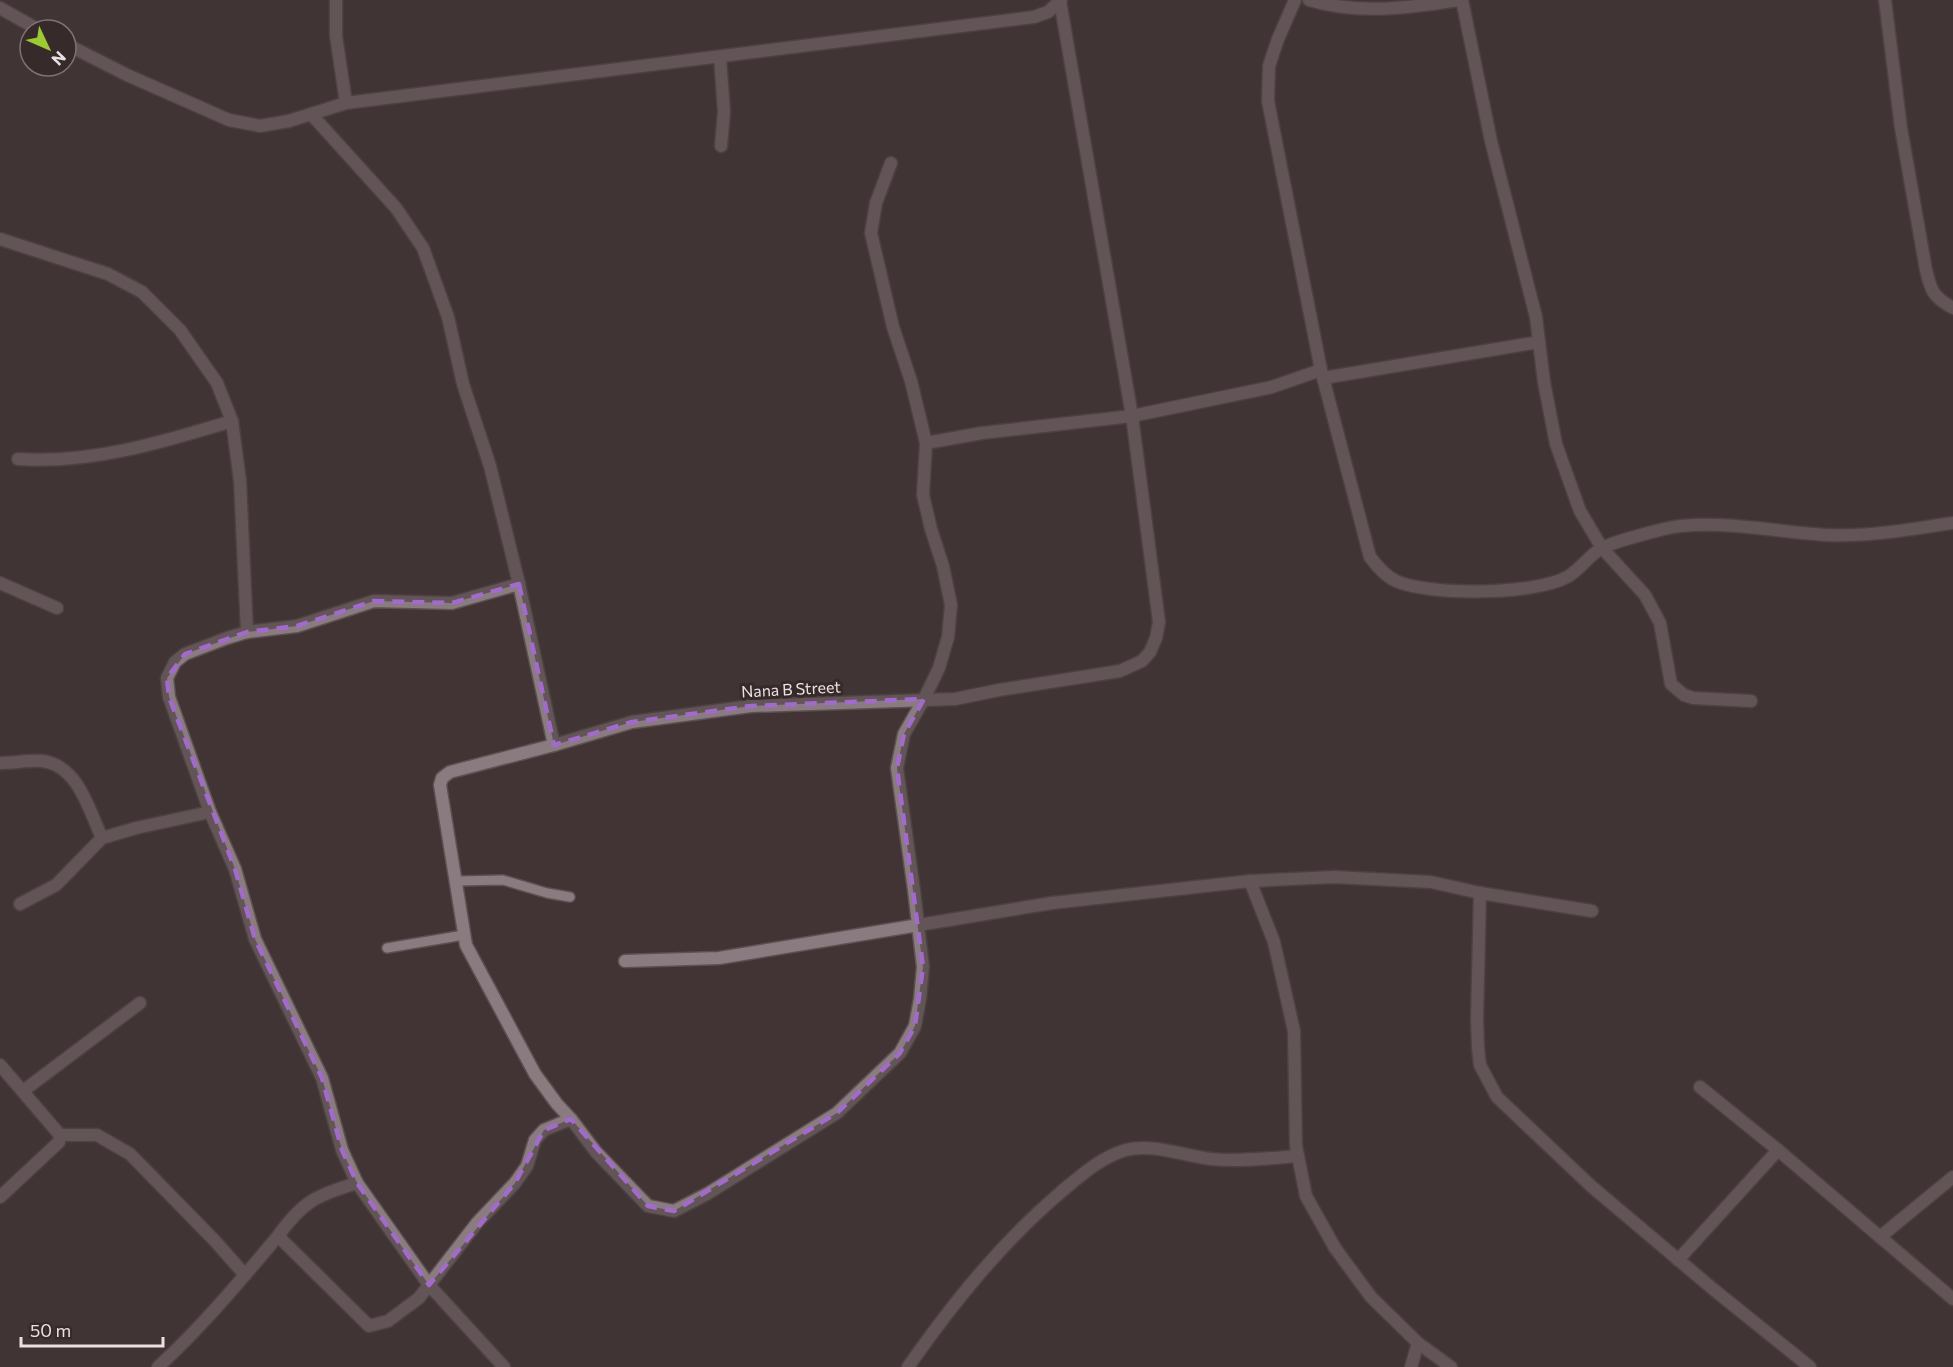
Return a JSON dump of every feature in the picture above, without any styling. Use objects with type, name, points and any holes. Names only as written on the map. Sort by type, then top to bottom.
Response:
[{"type":"street","points":[[336,0],[336,36],[346,103]]},
{"type":"street","points":[[1295,0],[1269,66],[1268,100],[1322,374],[1370,557],[1389,577],[1399,582],[1443,590],[1482,592],[1534,587],[1567,578],[1602,548],[1678,526],[1721,524],[1827,535],[1878,534],[1953,523]]},
{"type":"street","points":[[1310,0],[1363,10],[1404,9],[1460,0],[1491,141],[1536,317],[1556,444],[1580,511],[1602,548],[1645,595],[1660,623],[1671,684],[1677,691],[1693,698],[1751,701]]},
{"type":"street","points":[[1885,0],[1901,128],[1926,270],[1931,290],[1941,302],[1953,308]]},
{"type":"street","points":[[1060,1],[1132,416]]},
{"type":"street","points":[[78,50],[229,120],[260,126],[289,121],[346,103],[1034,17],[1048,12],[1060,1]]},
{"type":"street","points":[[0,8],[18,18]]},
{"type":"street","points":[[720,57],[724,112],[721,146]]},
{"type":"street","points":[[311,114],[396,208],[423,248],[448,317],[463,384],[490,466],[519,584],[554,745]]},
{"type":"street","points":[[457,881],[466,945],[536,1074],[596,1152],[648,1206],[674,1211],[707,1194],[837,1113],[900,1053],[915,1026],[922,967],[897,768],[904,734],[939,669],[948,637],[951,605],[943,566],[923,495],[926,443],[911,381],[893,327],[871,233],[876,203],[891,163]]},
{"type":"street","points":[[0,239],[108,274],[142,292],[180,330],[217,383],[232,421],[240,481],[247,632]]},
{"type":"street","points":[[926,443],[982,433],[1132,416],[1272,387],[1322,374],[1539,342]]},
{"type":"street","name":"Nana B Street","points":[[457,881],[440,785],[442,778],[450,772],[632,722],[751,706],[955,699],[1120,671],[1142,661],[1150,652],[1156,638],[1158,622],[1132,416]]},
{"type":"street","points":[[18,459],[48,461],[117,452],[232,421]]},
{"type":"street","points":[[0,583],[57,608]]},
{"type":"street","points":[[504,1367],[429,1285],[357,1184],[342,1150],[322,1078],[255,939],[235,869],[210,812],[168,697],[167,678],[176,662],[185,654],[247,632],[297,626],[374,601],[452,603],[519,584]]},
{"type":"street","points":[[0,763],[42,761],[60,766],[75,781],[102,838]]},
{"type":"street","points":[[20,904],[56,885],[102,838],[210,812]]},
{"type":"street","points":[[625,961],[719,958],[1052,903],[1250,880],[1334,877],[1420,882],[1452,885],[1480,892],[1592,910]]},
{"type":"street","points":[[1250,880],[1274,942],[1294,1031],[1296,1146],[1306,1196],[1335,1248],[1371,1297],[1418,1343],[1450,1367]]},
{"type":"street","points":[[1480,892],[1477,1038],[1480,1065],[1497,1097],[1591,1186],[1810,1367]]},
{"type":"street","points":[[23,1091],[140,1003]]},
{"type":"street","points":[[0,1065],[60,1135],[59,1142],[0,1197]]},
{"type":"street","points":[[1700,1087],[1778,1150],[1953,1299]]},
{"type":"street","points":[[278,1236],[369,1326],[388,1321],[419,1298],[477,1223],[515,1184],[527,1166],[535,1140],[544,1130],[571,1119]]},
{"type":"street","points":[[60,1135],[97,1135],[130,1154],[215,1240],[246,1275]]},
{"type":"street","points":[[908,1367],[943,1317],[1034,1215],[1099,1163],[1126,1150],[1148,1149],[1212,1159],[1254,1160],[1298,1156]]},
{"type":"street","points":[[1678,1260],[1778,1150]]},
{"type":"street","points":[[1880,1237],[1953,1178]]},
{"type":"street","points":[[158,1367],[180,1347],[246,1275],[294,1214],[313,1198],[357,1184]]},
{"type":"street","points":[[1412,1367],[1418,1343]]},
{"type":"lane","points":[[457,881],[503,880],[570,897]]},
{"type":"lane","points":[[387,948],[464,935]]},
{"type":"highlighted area","points":[[519,584],[554,745],[632,722],[751,706],[924,699],[904,734],[897,768],[923,967],[915,1026],[900,1053],[837,1113],[674,1211],[648,1206],[571,1119],[544,1130],[515,1183],[429,1285],[357,1183],[342,1150],[322,1078],[255,939],[235,869],[169,697],[167,678],[185,654],[247,632],[297,626],[374,601],[452,603]]}]
